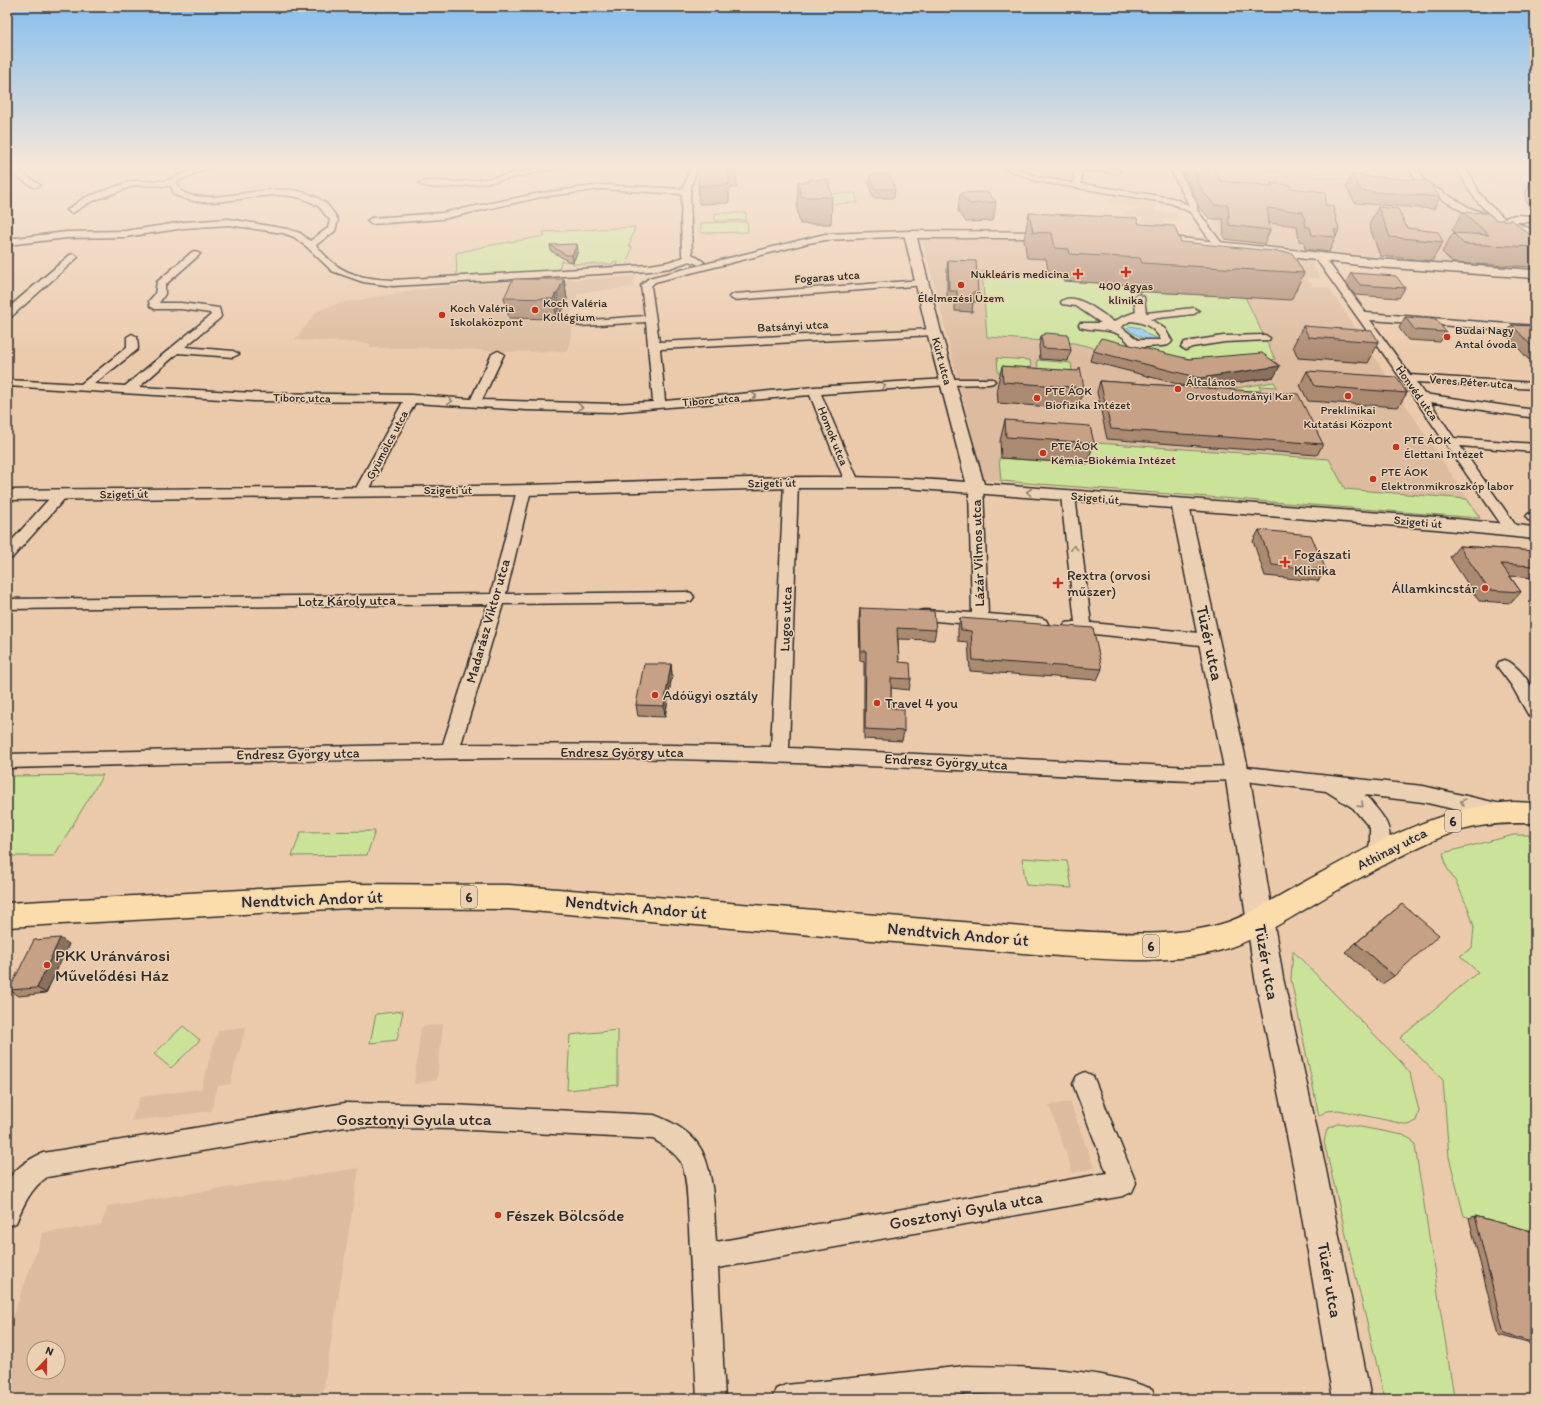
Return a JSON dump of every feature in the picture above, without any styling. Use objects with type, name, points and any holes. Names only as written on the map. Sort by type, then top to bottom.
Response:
[{"type":"main road","name":"Athinay utca","points":[[1260,922],[1341,875],[1442,825],[1465,818],[1501,812],[1535,813]]},
{"type":"main road","name":"Nendtvich Andor út","points":[[7,915],[349,896],[509,897],[1106,946],[1140,946],[1189,943],[1229,935],[1260,922]]},
{"type":"street","points":[[7,242],[67,235],[125,234],[148,231]]},
{"type":"street","points":[[282,231],[297,235],[310,244],[324,260],[335,268],[375,282],[393,283],[650,268],[670,265],[690,258]]},
{"type":"street","points":[[310,244],[330,231]]},
{"type":"street","points":[[687,231],[687,254],[696,262],[708,265]]},
{"type":"street","points":[[1209,231],[1218,245]]},
{"type":"street","points":[[1524,231],[1535,236]]},
{"type":"street","points":[[659,405],[654,346],[646,285],[652,280],[817,238],[910,234],[1069,235]]},
{"type":"street","name":"Kürt utca","points":[[910,234],[947,382],[976,487]]},
{"type":"street","points":[[1137,238],[1218,245],[1377,263],[1535,274]]},
{"type":"street","points":[[128,390],[216,316],[215,310],[181,306],[155,306],[154,302],[160,294],[160,284],[195,254]]},
{"type":"street","name":"Honvéd utca","points":[[1319,256],[1451,441],[1512,530]]},
{"type":"street","points":[[7,315],[73,257]]},
{"type":"street","name":"Fogaras utca","points":[[734,298],[922,283]]},
{"type":"street","points":[[1139,297],[1129,320],[1136,344],[1166,342],[1188,348],[1189,344],[1223,339],[1265,338]]},
{"type":"street","points":[[1066,302],[1079,303],[1129,320],[1155,325],[1165,337],[1166,342]]},
{"type":"street","points":[[1084,325],[1194,311]]},
{"type":"street","points":[[1361,316],[1535,329]]},
{"type":"street","points":[[581,322],[651,319]]},
{"type":"street","name":"Batsányi utca","points":[[654,346],[934,332]]},
{"type":"street","points":[[84,387],[133,348],[132,337]]},
{"type":"street","points":[[177,350],[233,354]]},
{"type":"street","points":[[475,403],[498,354]]},
{"type":"street","name":"Veres Péter utca","points":[[1406,378],[1535,386]]},
{"type":"street","name":"Tiborc utca","points":[[7,383],[254,397],[411,399],[526,406],[611,408],[814,391],[947,382],[989,381]]},
{"type":"street","name":"Homok utca","points":[[814,391],[852,482]]},
{"type":"street","points":[[1420,397],[1535,414]]},
{"type":"street","name":"Gyümölcs utca","points":[[362,490],[411,399]]},
{"type":"street","points":[[1451,441],[1535,448]]},
{"type":"street","name":"Szigeti út","points":[[7,495],[362,490],[524,490],[791,483],[906,482],[1180,505],[1512,530],[1534,522]]},
{"type":"street","name":"Lugos utca","points":[[780,755],[791,483]]},
{"type":"street","name":"Lázár Vilmos utca","points":[[976,487],[980,619]]},
{"type":"street","name":"Madarász Viktor utca","points":[[450,751],[497,599],[524,490]]},
{"type":"street","points":[[7,554],[60,494]]},
{"type":"street","points":[[1068,496],[1084,628]]},
{"type":"street","name":"Tüzér utca","points":[[1180,505],[1210,640],[1237,773],[1269,978],[1310,1170],[1352,1399]]},
{"type":"street","points":[[1185,525],[1197,510],[1205,506]]},
{"type":"street","name":"Lotz Károly utca","points":[[7,604],[686,597]]},
{"type":"street","points":[[924,615],[1056,625],[1210,640]]},
{"type":"street","points":[[1505,666],[1521,686],[1535,711]]},
{"type":"street","name":"Endresz György utca","points":[[7,760],[450,751],[671,752],[780,755],[1192,774],[1237,773],[1423,794],[1501,812]]},
{"type":"street","points":[[1328,784],[1360,802],[1379,824],[1380,843],[1375,858]]},
{"type":"street","name":"Gosztonyi Gyula utca","points":[[704,1257],[1123,1183],[1085,1084]]},
{"type":"street","name":"Gosztonyi Gyula utca","points":[[7,1214],[21,1184],[33,1170],[43,1164],[345,1116],[451,1117],[654,1127],[673,1138],[689,1153],[699,1186],[711,1399]]},
{"type":"street","points":[[786,1399],[965,1380],[1032,1382],[1098,1390],[1142,1399]]},
{"type":"shaded area","points":[[1218,231],[1492,231],[1533,267],[1510,266],[1506,263],[1482,262],[1485,265],[1432,262],[1329,252],[1224,239]]},
{"type":"shaded area","name":"Általános Orvostudományi Kar","points":[[921,237],[1024,239],[1220,249],[1309,259],[1321,279],[1307,277],[1310,283],[1312,283],[1311,286],[1329,288],[1480,518],[983,480],[939,304],[947,304],[947,300],[938,300]]},
{"type":"shaded area","name":"Koch Valéria Iskolaközpont","points":[[635,276],[633,287],[578,293],[568,320],[585,318],[584,328],[572,328],[568,351],[511,352],[441,348],[371,348],[369,343],[295,340],[316,312],[339,303],[444,286],[540,279],[565,280]]},
{"type":"shaded area","points":[[443,1024],[437,1080],[414,1084],[421,1027]]},
{"type":"shaded area","points":[[246,1027],[230,1084],[218,1086],[211,1111],[131,1121],[140,1097],[201,1089],[218,1030]]},
{"type":"shaded area","points":[[1070,1102],[1094,1168],[1073,1173],[1049,1105]]},
{"type":"shaded area","points":[[359,1168],[322,1399],[7,1399],[7,1320],[12,1319],[43,1233],[101,1225],[108,1206]]},
{"type":"green space","points":[[634,231],[629,246],[632,247],[626,266],[617,266],[618,262],[613,262],[612,264],[573,264],[573,262],[561,261],[559,269],[551,271],[457,277],[456,253],[545,236],[543,232]]},
{"type":"green space","points":[[701,231],[748,231],[748,232],[701,233]]},
{"type":"green space","points":[[982,271],[1062,276],[1064,281],[1132,285],[1134,291],[1245,297],[1275,359],[1257,363],[1178,368],[1074,343],[987,337]]},
{"type":"green space","points":[[997,358],[1030,360],[1032,375],[998,373]]},
{"type":"green space","points":[[1037,360],[1071,363],[1073,378],[1039,375]]},
{"type":"green space","points":[[1274,382],[1277,387],[1259,386],[1261,391],[1224,392],[1223,390]]},
{"type":"green space","points":[[1082,442],[1329,459],[1345,489],[1467,499],[1480,518],[1001,481],[999,458],[1086,464]]},
{"type":"green space","points":[[103,775],[54,856],[7,856],[7,776]]},
{"type":"green space","points":[[375,831],[367,855],[292,856],[301,832]]},
{"type":"green space","points":[[1514,835],[1535,835],[1535,1235],[1464,1216],[1449,1157],[1443,1080],[1400,1038],[1478,972],[1460,956],[1472,948],[1474,927],[1469,910],[1457,884],[1447,868],[1443,853]]},
{"type":"green space","points":[[1022,858],[1067,861],[1072,888],[1026,885]]},
{"type":"green space","points":[[1293,951],[1410,1073],[1419,1111],[1416,1121],[1409,1125],[1339,1110],[1326,1111],[1319,1116],[1291,979]]},
{"type":"green space","points":[[403,1011],[397,1040],[370,1043],[376,1014]]},
{"type":"green space","points":[[183,1026],[200,1040],[171,1068],[154,1054]]},
{"type":"green space","points":[[618,1030],[618,1085],[567,1090],[570,1035]]},
{"type":"green space","points":[[1339,1123],[1403,1135],[1412,1140],[1415,1146],[1454,1397],[1459,1399],[1385,1399],[1324,1142],[1327,1129]]},
{"type":"water","points":[[1130,326],[1141,328],[1146,334],[1159,339],[1151,340],[1142,338],[1127,328]]},
{"type":"building","points":[[1033,231],[1176,231],[1181,242],[1292,253],[1304,273],[1142,263],[1140,258],[1070,254],[1069,249],[1055,248],[1052,233],[1033,232]]},
{"type":"building","points":[[1311,231],[1334,231],[1336,237],[1312,235]]},
{"type":"building","points":[[1387,231],[1427,231],[1438,232],[1443,242],[1390,237]]},
{"type":"building","points":[[1484,231],[1525,231],[1535,239],[1535,247],[1464,244],[1453,233],[1489,235]]},
{"type":"building","points":[[577,244],[572,255],[566,255],[550,245]]},
{"type":"building","name":"Élelmezési Üzem","points":[[948,260],[976,261],[978,292],[973,292],[973,303],[957,302],[957,291],[949,291]]},
{"type":"building","points":[[1351,273],[1396,276],[1405,288],[1360,285]]},
{"type":"building","points":[[513,279],[564,279],[553,299],[504,298]]},
{"type":"building","points":[[1405,317],[1436,319],[1446,332],[1415,330]]},
{"type":"building","points":[[1512,325],[1533,326],[1535,328],[1535,350]]},
{"type":"building","points":[[1303,326],[1372,331],[1379,342],[1309,337]]},
{"type":"building","points":[[1046,333],[1068,335],[1071,350],[1043,348],[1041,336]]},
{"type":"building","points":[[1101,338],[1189,359],[1262,353],[1280,366],[1200,378],[1093,351]]},
{"type":"building","points":[[1002,366],[1078,371],[1080,367],[1084,388],[1003,382]]},
{"type":"building","points":[[1307,371],[1396,377],[1407,393],[1315,386]]},
{"type":"building","points":[[1100,381],[1298,394],[1323,444],[1111,429]]},
{"type":"building","points":[[1005,420],[1090,426],[1094,443],[1006,437]]},
{"type":"building","points":[[1259,530],[1311,535],[1326,570],[1272,565]]},
{"type":"building","points":[[1459,546],[1535,551],[1535,566],[1501,564],[1521,592],[1489,590]]},
{"type":"building","points":[[860,608],[934,611],[936,630],[897,628],[899,662],[910,663],[911,679],[891,678],[891,708],[904,709],[904,731],[865,729],[866,651],[861,651]]},
{"type":"building","points":[[960,618],[1093,628],[1102,669],[973,660],[971,631],[961,630]]},
{"type":"building","name":"Adóügyi osztály","points":[[644,664],[671,664],[664,706],[636,705]]},
{"type":"building","points":[[1402,904],[1439,935],[1394,976],[1356,943]]},
{"type":"building","points":[[60,938],[37,988],[9,990],[34,940]]},
{"type":"building","points":[[1475,1216],[1535,1232],[1535,1343],[1504,1334]]},
{"type":"place","name":"400 ágyas klinika","points":[[1126,272]]},
{"type":"place","name":"Nukleáris medicina","points":[[1078,274]]},
{"type":"place","name":"Élelmezési Üzem","points":[[961,285]]},
{"type":"place","name":"Koch Valéria Kollégium","points":[[535,310]]},
{"type":"place","name":"Koch Valéria Iskolaközpont","points":[[442,315]]},
{"type":"place","name":"Budai Nagy Antal óvoda","points":[[1447,337]]},
{"type":"place","name":"Általános Orvostudományi Kar","points":[[1178,389]]},
{"type":"place","name":"Preklinikai Kutatási Központ","points":[[1348,396]]},
{"type":"place","name":"PTE ÁOK Biofizika Intézet","points":[[1037,398]]},
{"type":"place","name":"PTE ÁOK Élettani Intézet","points":[[1396,447]]},
{"type":"place","name":"PTE ÁOK Kémia-Biokémia Intézet","points":[[1043,453]]},
{"type":"place","name":"PTE ÁOK Elektronmikroszkóp labor","points":[[1373,479]]},
{"type":"place","name":"Fogászati Klinika","points":[[1285,562]]},
{"type":"place","name":"Rextra (orvosi műszer)","points":[[1058,583]]},
{"type":"place","name":"Államkincstár","points":[[1485,588]]},
{"type":"place","name":"Adóügyi osztály","points":[[655,695]]},
{"type":"place","name":"Travel 4 you","points":[[877,703]]},
{"type":"place","name":"PKK Uránvárosi Művelődési Ház","points":[[47,965]]},
{"type":"place","name":"Fészek Bölcsőde","points":[[498,1215]]}]
